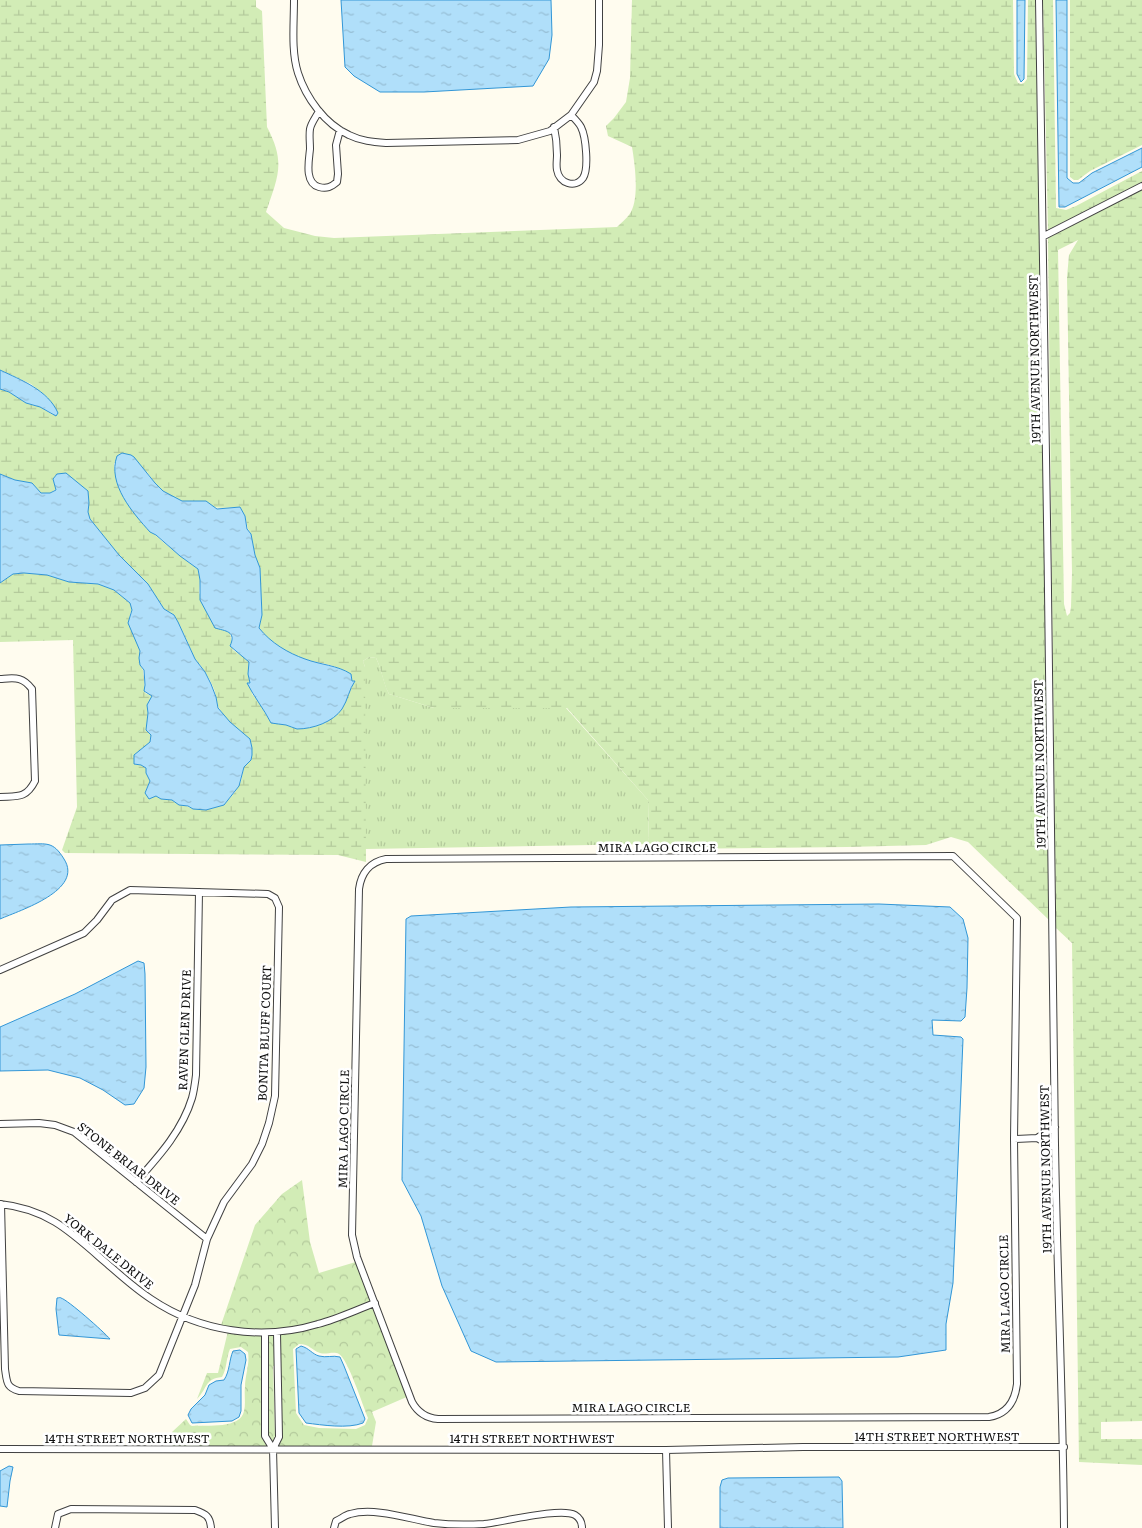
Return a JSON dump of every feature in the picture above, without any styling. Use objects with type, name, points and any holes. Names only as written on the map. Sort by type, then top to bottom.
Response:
[{"type":"street","points":[[294,0],[294,46],[298,72],[306,92],[319,111],[340,130],[366,141],[386,144],[518,140],[550,131],[571,115],[594,82],[599,46],[599,0]]},
{"type":"street","name":"19TH AVENUE NORTHWEST","points":[[1039,0],[1044,236],[1055,1148],[1064,1447],[1064,1528]]},
{"type":"street","points":[[319,111],[310,128],[309,172],[311,182],[315,186],[332,187],[337,182],[336,144],[340,130]]},
{"type":"street","points":[[554,127],[557,139],[557,170],[559,177],[563,182],[576,183],[582,180],[586,172],[586,164],[581,126],[571,115]]},
{"type":"street","points":[[1044,236],[1142,186]]},
{"type":"street","points":[[0,678],[25,680],[32,689],[34,781],[30,790],[22,796],[0,796]]},
{"type":"street","name":"MIRA LAGO CIRCLE","points":[[953,856],[1017,918],[1014,1139],[1017,1384],[1010,1406],[1000,1414],[993,1416],[433,1419],[421,1414],[412,1402],[357,1257],[352,1235],[360,880],[373,863],[381,860],[953,856]]},
{"type":"street","name":"BONITA BLUFF COURT","points":[[0,970],[84,933],[97,920],[112,900],[130,890],[268,894],[275,898],[279,907],[275,1096],[269,1124],[252,1164],[224,1202],[207,1238],[195,1285],[159,1375],[146,1388],[131,1392],[19,1391],[11,1389],[7,1382],[5,1370],[1,1204]]},
{"type":"street","name":"RAVEN GLEN DRIVE","points":[[136,1182],[178,1130],[192,1096],[196,1075],[199,892]]},
{"type":"street","name":"STONE BRIAR DRIVE","points":[[0,1124],[39,1123],[55,1125],[74,1132],[207,1238]]},
{"type":"street","points":[[1014,1139],[1037,1138],[1055,1127]]},
{"type":"street","points":[[1037,1138],[1055,1148]]},
{"type":"street","name":"YORK DALE DRIVE","points":[[1,1204],[24,1207],[45,1215],[78,1238],[133,1286],[153,1300],[182,1317],[205,1325],[236,1332],[277,1333],[317,1325],[375,1303]]},
{"type":"street","points":[[265,1333],[265,1436],[273,1449]]},
{"type":"street","points":[[275,1528],[273,1449],[279,1437],[277,1333]]},
{"type":"street","name":"14TH STREET NORTHWEST","points":[[0,1449],[666,1450],[803,1447],[1064,1447]]},
{"type":"street","points":[[666,1450],[668,1528]]},
{"type":"street","points":[[55,1528],[58,1514],[71,1509],[195,1510],[204,1513],[210,1520],[211,1528]]},
{"type":"street","points":[[334,1528],[336,1521],[349,1514],[363,1512],[463,1525],[495,1523],[566,1513],[576,1515],[582,1522],[582,1528]]},
{"type":"green space","points":[[0,0],[256,0],[256,7],[262,11],[267,127],[277,150],[278,160],[277,179],[266,212],[284,228],[315,236],[334,238],[617,227],[628,216],[635,201],[634,163],[632,147],[608,136],[606,126],[626,102],[630,78],[632,0],[1013,0],[1014,74],[1018,83],[1021,84],[1027,79],[1028,0],[1035,0],[1049,920],[968,842],[951,837],[926,845],[847,847],[662,849],[649,844],[648,800],[567,708],[434,708],[389,694],[376,658],[369,657],[363,661],[365,667],[366,862],[338,855],[65,853],[62,850],[77,807],[73,640],[0,642],[0,583],[13,574],[47,575],[69,582],[98,584],[114,590],[130,603],[132,610],[130,614],[140,651],[140,665],[143,670],[145,693],[152,696],[147,706],[146,730],[151,735],[150,742],[138,752],[134,764],[146,768],[150,781],[146,790],[161,799],[172,800],[193,809],[206,810],[224,805],[235,792],[241,781],[244,767],[251,760],[250,739],[222,713],[211,682],[195,659],[174,615],[164,609],[148,584],[119,555],[90,519],[88,512],[89,503],[57,474],[53,479],[56,489],[50,493],[40,493],[32,483],[15,480],[0,474],[0,389],[53,415],[47,397],[31,384],[0,370]],"holes":[[[114,463],[147,472],[163,491],[179,500],[210,507],[240,507],[251,534],[255,555],[260,568],[262,615],[259,628],[269,639],[287,652],[308,660],[337,667],[352,677],[352,681],[355,681],[343,707],[337,715],[322,724],[304,728],[271,723],[252,694],[248,674],[249,662],[233,650],[230,633],[226,629],[221,629],[199,593],[200,580],[198,569],[157,537],[132,510],[123,495]]]},
{"type":"green space","points":[[1043,0],[1053,0],[1056,208],[1066,210],[1076,206],[1142,171],[1142,182],[1048,230]]},
{"type":"green space","points":[[1070,0],[1142,0],[1142,145],[1090,171],[1078,180],[1070,177]]},
{"type":"green space","points":[[1142,190],[1142,1421],[1101,1422],[1101,1439],[1142,1439],[1142,1465],[1079,1462],[1072,943],[1056,928],[1048,238]],"holes":[[[1078,240],[1069,255],[1067,277],[1072,573],[1071,607],[1070,613],[1067,616],[1064,604],[1058,250]]]},
{"type":"green space","points":[[369,657],[376,658],[389,694],[434,708],[566,708],[648,800],[649,844],[365,849],[365,667],[363,661]]},
{"type":"green space","points":[[302,1180],[310,1242],[319,1273],[359,1261],[409,1396],[372,1412],[376,1422],[372,1446],[279,1446],[282,1436],[281,1366],[273,1366],[275,1436],[272,1442],[269,1435],[269,1367],[261,1367],[261,1436],[267,1446],[172,1446],[172,1432],[186,1419],[192,1426],[214,1426],[237,1421],[242,1417],[245,1408],[248,1352],[241,1347],[230,1349],[222,1377],[209,1382],[197,1399],[207,1373],[218,1373],[228,1331],[220,1328],[255,1225],[282,1194]],"holes":[[[299,1344],[303,1344],[320,1353],[337,1353],[343,1358],[351,1373],[368,1418],[365,1425],[356,1429],[319,1428],[304,1425],[296,1413],[293,1349]]]},
{"type":"water","points":[[341,0],[551,0],[552,35],[549,59],[533,86],[424,92],[380,92],[354,76],[345,67]]},
{"type":"water","points":[[1017,0],[1025,0],[1024,79],[1021,82],[1017,74]]},
{"type":"water","points":[[1056,0],[1067,0],[1067,178],[1073,183],[1079,183],[1092,173],[1142,148],[1142,167],[1065,207],[1059,207]]},
{"type":"water","points":[[0,370],[41,392],[48,398],[58,413],[56,416],[0,389]]},
{"type":"water","points":[[122,453],[134,457],[163,491],[182,501],[206,501],[217,509],[240,507],[245,516],[247,529],[251,534],[255,555],[260,568],[262,615],[259,628],[274,643],[292,654],[351,674],[352,681],[355,681],[346,702],[338,714],[322,724],[303,729],[271,723],[247,683],[250,683],[248,674],[249,662],[230,646],[232,637],[229,633],[215,628],[200,600],[198,569],[150,532],[123,497],[116,477],[115,467],[117,456]]},
{"type":"water","points":[[66,473],[88,491],[90,519],[119,555],[148,584],[164,609],[174,615],[195,659],[211,684],[218,708],[230,722],[250,739],[252,748],[251,760],[244,767],[239,786],[224,805],[206,810],[193,809],[188,806],[179,805],[172,800],[161,799],[156,796],[149,799],[145,793],[150,781],[146,768],[134,764],[134,755],[150,742],[151,735],[146,730],[147,705],[152,696],[144,691],[144,670],[140,665],[140,651],[128,623],[132,610],[130,603],[114,590],[98,584],[69,582],[47,575],[13,574],[0,583],[0,474],[15,480],[32,483],[41,493],[50,493],[56,490],[53,479],[57,474]]},
{"type":"water","points":[[28,844],[53,846],[64,859],[68,870],[65,880],[58,889],[47,897],[0,919],[0,845]]},
{"type":"water","points":[[879,904],[950,907],[963,919],[968,938],[965,1017],[961,1021],[932,1020],[933,1035],[961,1037],[963,1039],[953,1283],[946,1324],[946,1350],[898,1357],[496,1362],[471,1351],[442,1286],[421,1216],[402,1180],[406,919],[411,916],[571,907]]},
{"type":"water","points":[[138,961],[144,963],[145,974],[146,1067],[144,1088],[134,1104],[125,1105],[103,1090],[80,1078],[48,1070],[0,1071],[0,1027],[75,994]]},
{"type":"water","points":[[57,1298],[61,1298],[71,1304],[110,1339],[59,1335],[56,1309]]},
{"type":"water","points":[[301,1346],[319,1356],[340,1357],[365,1419],[363,1423],[343,1426],[306,1423],[299,1413],[296,1349]]},
{"type":"water","points":[[240,1350],[245,1354],[246,1360],[241,1385],[241,1411],[239,1417],[232,1421],[192,1423],[188,1415],[191,1409],[205,1395],[209,1385],[216,1381],[224,1380],[233,1351]]},
{"type":"water","points":[[9,1466],[13,1467],[7,1507],[0,1506],[0,1471]]},
{"type":"water","points":[[839,1477],[842,1481],[843,1528],[720,1528],[720,1487],[722,1480],[728,1478]]}]
